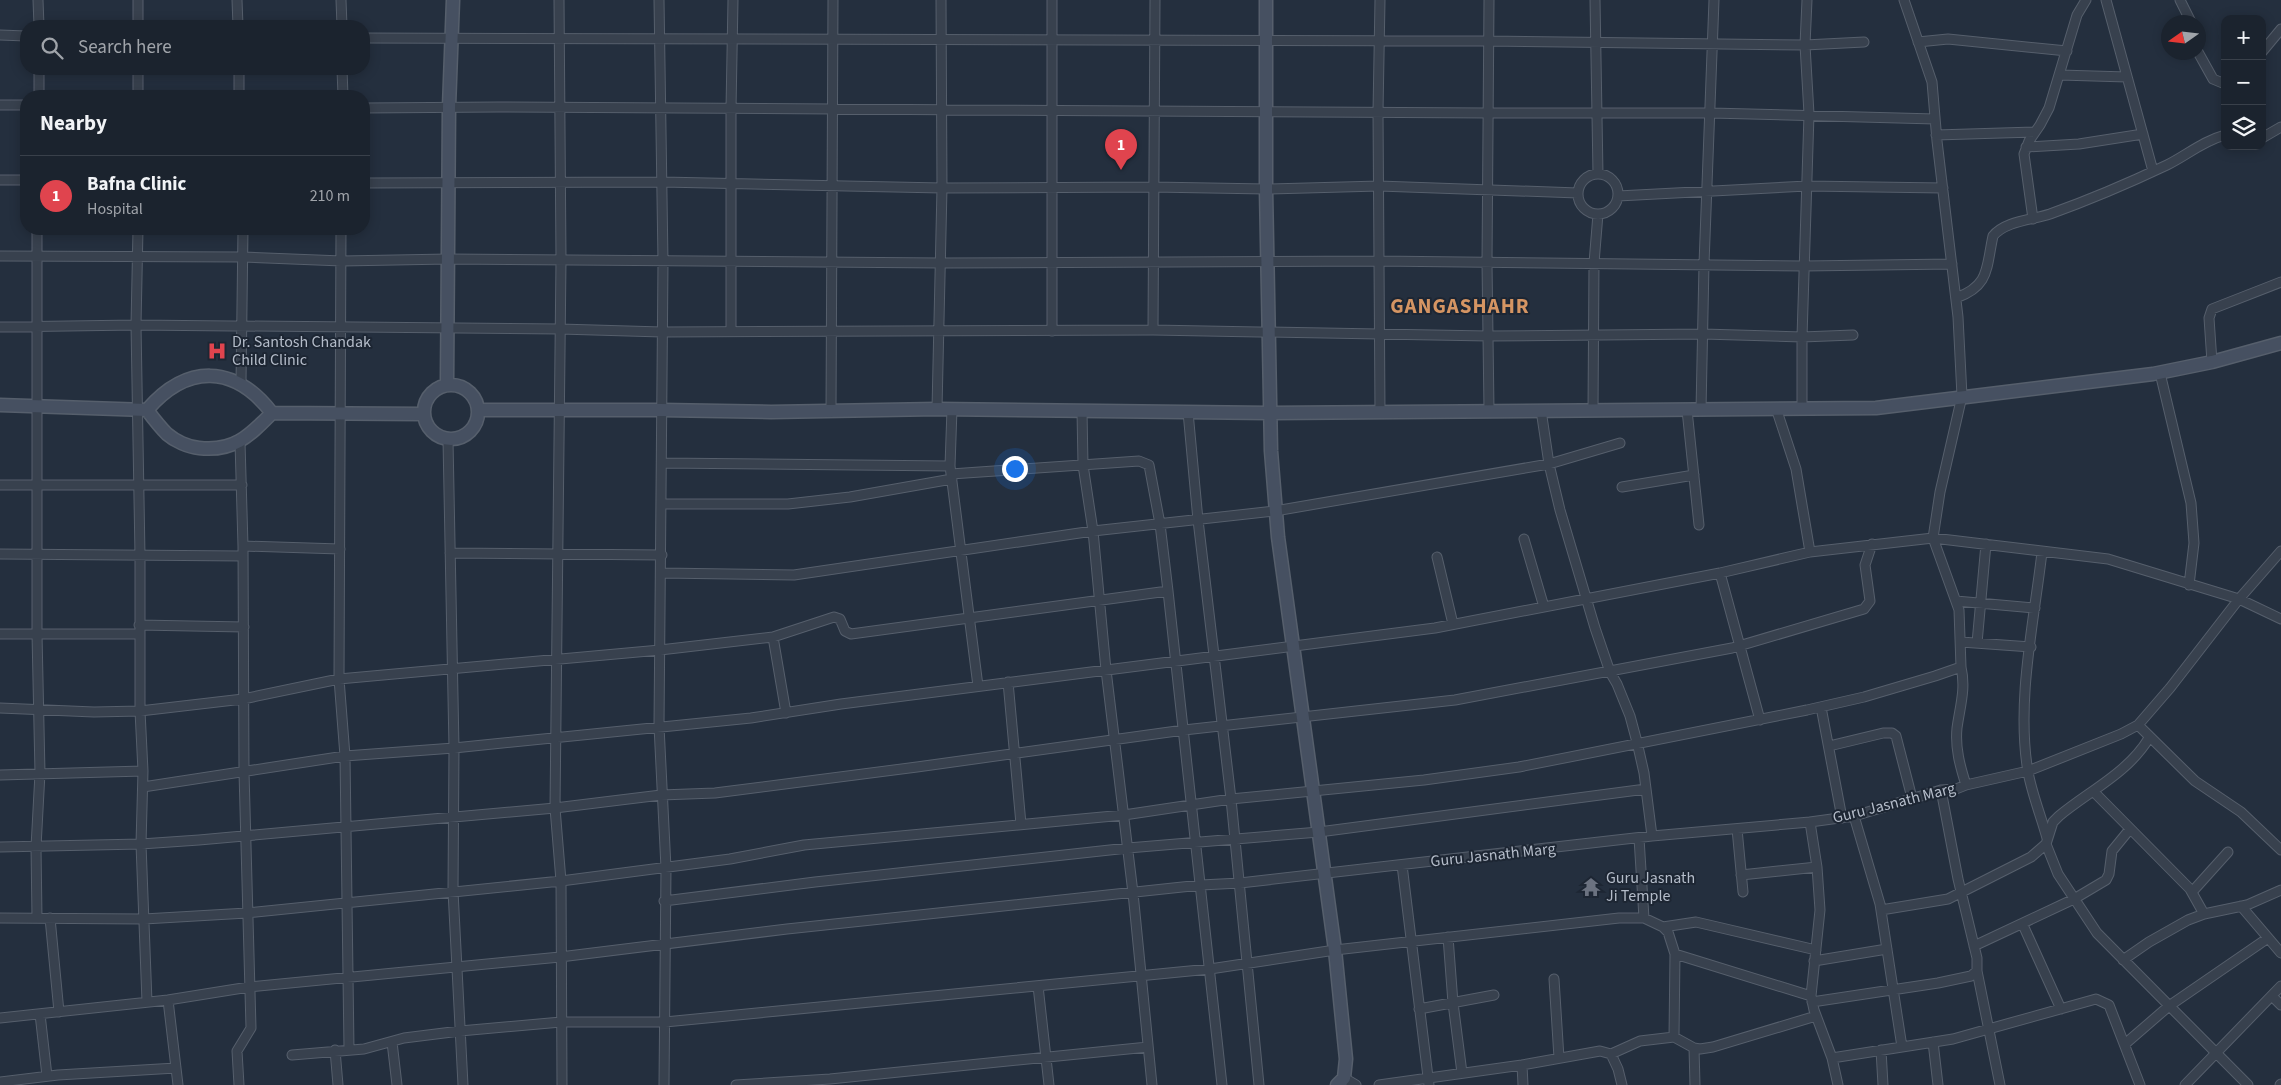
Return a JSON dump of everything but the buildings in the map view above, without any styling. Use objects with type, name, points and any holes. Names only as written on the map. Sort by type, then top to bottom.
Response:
[{"type":"street","points":[[38,0],[39,20]]},
{"type":"street","points":[[138,0],[138,20]]},
{"type":"street","points":[[237,0],[238,20]]},
{"type":"street","points":[[341,0],[342,20]]},
{"type":"street","points":[[447,385],[449,107],[453,0]]},
{"type":"street","points":[[559,0],[561,260],[555,808],[561,881],[562,1085]]},
{"type":"street","points":[[659,0],[663,182],[662,573],[659,726],[666,868],[664,902],[664,1085]]},
{"type":"street","points":[[731,331],[733,0]]},
{"type":"street","points":[[831,412],[833,0]]},
{"type":"street","points":[[937,409],[942,188],[941,0]]},
{"type":"street","points":[[1052,0],[1052,331]]},
{"type":"street","points":[[1154,330],[1155,0]]},
{"type":"street","points":[[1266,0],[1269,413],[1275,511],[1335,950],[1346,1059],[1341,1081],[1356,1085]]},
{"type":"street","points":[[1380,0],[1378,112],[1380,412]]},
{"type":"street","points":[[1489,0],[1487,263],[1489,410]]},
{"type":"street","points":[[1595,0],[1598,174]]},
{"type":"street","points":[[1701,410],[1704,264],[1714,0]]},
{"type":"street","points":[[1802,408],[1802,338],[1809,114],[1805,45],[1807,0]]},
{"type":"street","points":[[1904,0],[1932,82],[1936,135],[1956,298],[1962,396],[1940,492],[1933,538],[1956,601],[1961,621],[1961,667],[1964,692],[1957,746],[1959,763],[1966,785]]},
{"type":"street","points":[[2106,0],[2153,171]]},
{"type":"street","points":[[2180,0],[2188,15]]},
{"type":"street","points":[[2033,220],[2024,160],[2026,147],[2045,117],[2060,75],[2080,2]]},
{"type":"street","points":[[2266,47],[2281,29]]},
{"type":"street","points":[[0,35],[20,36]]},
{"type":"street","points":[[370,38],[1488,41],[1712,45],[1805,45],[1864,42]]},
{"type":"street","points":[[1918,42],[1948,39],[2067,51]]},
{"type":"street","points":[[2202,60],[2213,79],[2221,82]]},
{"type":"street","points":[[39,75],[39,90]]},
{"type":"street","points":[[138,75],[138,90]]},
{"type":"street","points":[[239,75],[239,90]]},
{"type":"street","points":[[342,75],[343,90]]},
{"type":"street","points":[[2060,75],[2127,77]]},
{"type":"street","points":[[0,105],[20,105]]},
{"type":"street","points":[[370,108],[1597,112],[1809,114],[1935,119]]},
{"type":"street","points":[[2266,136],[2281,127]]},
{"type":"street","points":[[1936,135],[2035,132]]},
{"type":"street","points":[[2026,147],[2080,144],[2143,134]]},
{"type":"street","points":[[1956,298],[1975,290],[1982,282],[1993,236],[1997,232],[2012,225],[2033,220],[2153,171],[2175,161],[2200,145],[2221,137]]},
{"type":"street","points":[[1598,174],[1606,176],[1613,181],[1617,188],[1618,196],[1612,209],[1598,214],[1586,210],[1581,205],[1578,193],[1584,180],[1598,174]]},
{"type":"street","points":[[0,180],[20,180]]},
{"type":"street","points":[[370,183],[561,184],[663,182],[731,185],[942,188],[1153,187],[1266,189],[1379,186],[1488,188],[1578,193]]},
{"type":"street","points":[[1618,196],[1807,186],[1943,188]]},
{"type":"street","points":[[1593,410],[1594,263],[1598,214]]},
{"type":"street","points":[[37,235],[37,634],[40,773],[36,847],[37,918]]},
{"type":"street","points":[[138,235],[136,325],[142,410],[139,486],[140,711],[143,771],[141,844],[148,1002]]},
{"type":"street","points":[[241,383],[243,235]]},
{"type":"street","points":[[342,235],[339,679],[345,756],[349,1049]]},
{"type":"street","points":[[0,256],[244,257],[342,261],[448,259],[940,263],[1379,261],[1804,266],[1952,264]]},
{"type":"street","points":[[2212,362],[2209,318],[2212,309],[2281,282]]},
{"type":"street","points":[[0,327],[136,325],[560,329],[662,332],[1154,330],[1488,336],[1703,334],[1802,338],[1853,335]]},
{"type":"street","points":[[479,410],[831,412],[952,409],[1269,413],[1701,410],[1890,406],[2160,373],[2212,362],[2281,343]]},
{"type":"street","points":[[2160,373],[2191,504],[2194,543],[2190,584]]},
{"type":"street","points":[[142,410],[171,386],[187,380],[208,376],[224,377],[241,383],[264,402],[272,413]]},
{"type":"street","points":[[447,385],[465,388],[476,401],[479,410],[475,426],[470,432],[456,440],[448,440],[431,431],[426,423],[424,414],[427,398],[440,387],[447,385]]},
{"type":"street","points":[[0,405],[142,410],[168,435],[194,447],[227,448],[240,442],[272,413],[424,414]]},
{"type":"street","points":[[1776,408],[1792,454],[1810,552]]},
{"type":"street","points":[[952,409],[951,473],[978,686]]},
{"type":"street","points":[[1541,410],[1549,464],[1560,510],[1610,672],[1630,716],[1637,742],[1646,788],[1652,836]]},
{"type":"street","points":[[1687,410],[1699,525]]},
{"type":"street","points":[[1082,411],[1084,466],[1093,531],[1106,670],[1133,893],[1152,1085]]},
{"type":"street","points":[[1188,412],[1198,520],[1232,799],[1259,1085]]},
{"type":"street","points":[[448,440],[454,748],[453,891],[463,1085]]},
{"type":"street","points":[[239,1085],[237,1051],[251,1028],[245,835],[243,546],[240,442]]},
{"type":"street","points":[[662,573],[794,575],[1093,531],[1275,511],[1549,464],[1620,443]]},
{"type":"street","points":[[662,463],[951,473],[1139,461],[1149,465],[1160,524],[1222,1085]]},
{"type":"street","points":[[662,504],[788,504],[850,496],[951,473]]},
{"type":"street","points":[[1622,487],[1694,474]]},
{"type":"street","points":[[0,485],[242,485]]},
{"type":"street","points":[[142,787],[345,756],[454,748],[786,713],[1008,682],[1398,633],[1587,600],[1720,573],[1810,552],[1933,538],[2108,559],[2238,599],[2281,619]]},
{"type":"street","points":[[1524,539],[1544,607]]},
{"type":"street","points":[[0,847],[141,844],[555,808],[661,795],[742,789],[1184,730],[1454,700],[1740,646],[1864,609],[1870,601],[1865,565],[1872,544]]},
{"type":"street","points":[[1977,644],[1986,544]]},
{"type":"street","points":[[243,546],[340,548]]},
{"type":"street","name":"Guru Jasnath Marg","points":[[0,1018],[168,1000],[249,987],[349,979],[665,946],[787,929],[1201,885],[1240,883],[1652,836],[1810,822],[1854,816],[1941,790],[1956,789],[2028,771],[2121,734],[2138,725],[2170,688],[2238,599],[2281,551]]},
{"type":"street","points":[[2042,552],[2024,715],[2028,771],[2046,842],[2058,874],[2097,933],[2248,1085]]},
{"type":"street","points":[[450,553],[662,554]]},
{"type":"street","points":[[0,554],[243,556]]},
{"type":"street","points":[[1437,557],[1453,624]]},
{"type":"street","points":[[1720,573],[1760,720]]},
{"type":"street","points":[[0,708],[94,712],[140,711],[243,699],[339,679],[660,650],[773,637],[834,617],[840,619],[845,631],[851,634],[1168,592]]},
{"type":"street","points":[[1956,601],[2035,608]]},
{"type":"street","points":[[0,634],[244,627]]},
{"type":"street","points":[[773,637],[786,713]]},
{"type":"street","points":[[1962,642],[2031,647]]},
{"type":"street","points":[[0,918],[144,919],[247,913],[561,881],[666,868],[730,859],[804,844],[1124,815],[1232,799],[1424,780],[1519,767],[1637,742],[1760,720],[1821,707],[1935,676],[1961,667]]},
{"type":"street","points":[[1008,682],[1022,824]]},
{"type":"street","points":[[1821,707],[1842,818]]},
{"type":"street","points":[[2138,725],[2148,738],[2195,781],[2241,812],[2281,849]]},
{"type":"street","points":[[1829,746],[1883,733],[1892,733],[1896,736],[1912,798]]},
{"type":"street","points":[[1881,910],[1933,903],[1962,893],[2032,857],[2046,842],[2053,822],[2123,768],[2138,754],[2148,738]]},
{"type":"street","points":[[0,775],[143,771]]},
{"type":"street","points":[[664,902],[815,882],[1128,848],[1319,832],[1646,788]]},
{"type":"street","points":[[1941,790],[1977,958],[1977,971],[2000,1085]]},
{"type":"street","points":[[2092,791],[2192,892],[2204,914]]},
{"type":"street","points":[[1854,816],[1872,873],[1881,910],[1902,1047]]},
{"type":"street","points":[[1810,822],[1817,866],[1820,910],[1811,999],[1832,1058],[1838,1085]]},
{"type":"street","points":[[1737,829],[1743,892]]},
{"type":"street","points":[[1974,946],[2023,925],[2106,880],[2110,874],[2112,851],[2130,829]]},
{"type":"street","points":[[1639,838],[1644,918]]},
{"type":"street","points":[[2192,892],[2228,852]]},
{"type":"street","points":[[1402,865],[1428,1081]]},
{"type":"street","points":[[1742,875],[1817,866]]},
{"type":"street","points":[[2123,960],[2173,928],[2204,914],[2241,906],[2281,890]]},
{"type":"street","points":[[2241,906],[2281,953]]},
{"type":"street","points":[[50,918],[59,1012]]},
{"type":"street","points":[[292,1055],[364,1049],[404,1038],[460,1031],[561,1022],[665,1022],[1038,986],[1141,974],[1210,969],[1335,950],[1618,918],[1644,918],[1663,927],[1668,932],[1675,954],[1674,1037]]},
{"type":"street","points":[[1663,927],[1696,922],[1816,950]]},
{"type":"street","points":[[2023,925],[2061,1010]]},
{"type":"street","points":[[1448,937],[1453,1003],[1462,1073]]},
{"type":"street","points":[[2125,1044],[2169,1006],[2268,938]]},
{"type":"street","points":[[1814,961],[1887,949]]},
{"type":"street","points":[[1675,954],[1811,999],[1894,989],[1970,976],[1977,971]]},
{"type":"street","points":[[1554,979],[1559,1058]]},
{"type":"street","points":[[1038,986],[1044,1056],[1049,1085]]},
{"type":"street","points":[[2185,1085],[2281,986]]},
{"type":"street","points":[[1419,1009],[1494,995]]},
{"type":"street","points":[[2272,996],[2281,1005]]},
{"type":"street","points":[[168,1000],[178,1085]]},
{"type":"street","points":[[1832,1058],[1933,1042],[1990,1029],[2061,1010],[2090,1000],[2101,1000],[2109,1004],[2140,1085]]},
{"type":"street","points":[[40,1014],[47,1076]]},
{"type":"street","points":[[1379,1085],[1428,1081],[1462,1073],[1522,1065],[1600,1051],[1611,1054],[1640,1041],[1674,1037],[1694,1048],[1713,1047],[1816,1016]]},
{"type":"street","points":[[392,1042],[397,1085]]},
{"type":"street","points":[[1933,1042],[1938,1085]]},
{"type":"street","points":[[736,1085],[830,1079],[1148,1047]]},
{"type":"street","points":[[1694,1048],[1695,1085]]},
{"type":"street","points":[[335,1050],[338,1085]]},
{"type":"street","points":[[1882,1050],[1883,1085]]},
{"type":"street","points":[[1611,1054],[1618,1069],[1622,1085]]},
{"type":"street","points":[[1522,1065],[1523,1085]]},
{"type":"street","points":[[0,1082],[58,1075],[176,1068]]},
{"type":"street","points":[[58,1075],[59,1085]]},
{"type":"place","name":"Bafna Clinic","points":[[1121,170]]},
{"type":"place","name":"Dr. Santosh Chandak Child Clinic","points":[[217,351]]},
{"type":"place","name":"Guru Jasnath Ji Temple","points":[[1591,887]]},
{"type":"district","name":"GANGASHAHR","points":[[1460,306]]}]
